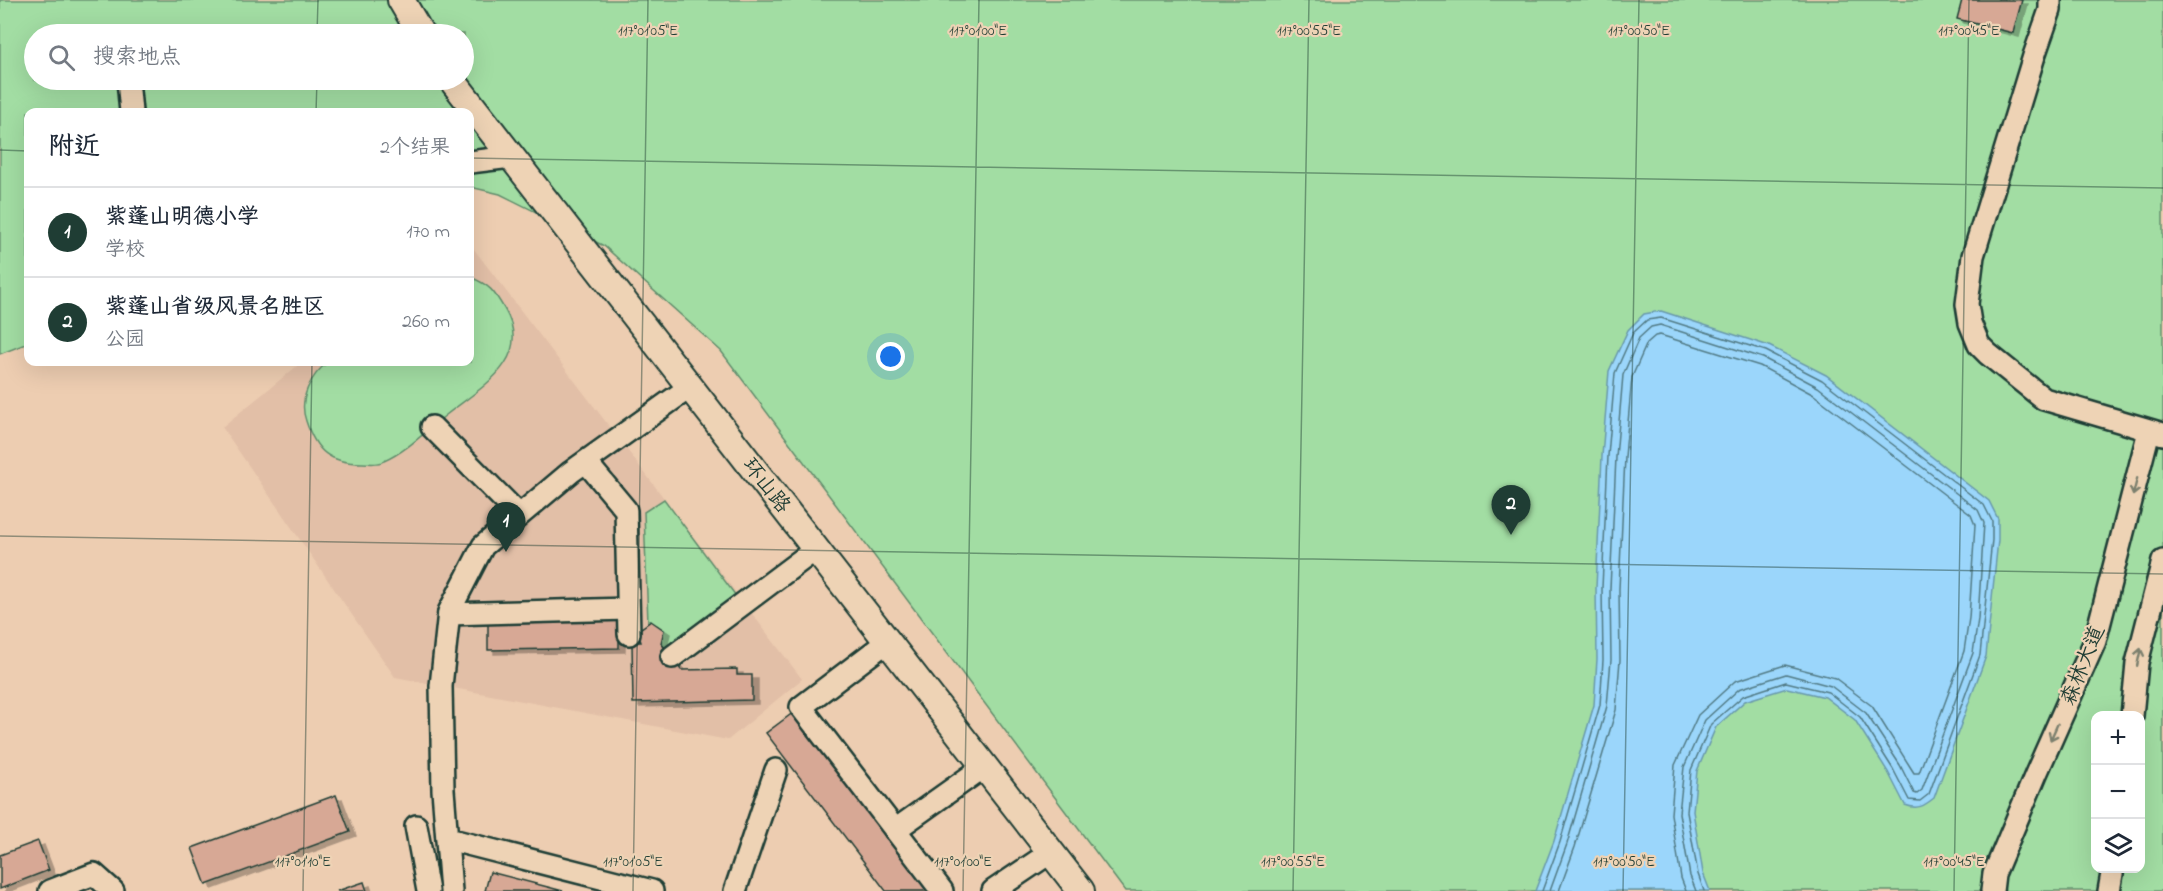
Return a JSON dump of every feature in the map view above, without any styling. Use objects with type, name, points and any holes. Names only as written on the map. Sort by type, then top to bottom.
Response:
[{"type":"main road","points":[[401,0],[415,24]]},
{"type":"main road","name":"环山路","points":[[460,90],[473,108]]},
{"type":"main road","name":"环山路","points":[[474,109],[1080,891]]},
{"type":"street","points":[[2050,0],[2050,10],[1973,256],[1966,304],[1970,323],[1979,345],[2044,399],[2156,433]]},
{"type":"street","points":[[129,90],[131,108]]},
{"type":"street","points":[[474,162],[511,157]]},
{"type":"street","points":[[452,891],[443,790],[441,686],[449,614],[483,546],[586,462],[690,387]]},
{"type":"street","points":[[432,426],[519,515]]},
{"type":"street","name":"森林大道","points":[[1992,891],[1994,874],[2095,640],[2156,433]]},
{"type":"street","points":[[586,462],[626,510],[628,634]]},
{"type":"street","points":[[672,657],[816,549]]},
{"type":"street","points":[[2132,711],[2137,663],[2163,561]]},
{"type":"street","points":[[449,614],[628,609]]},
{"type":"street","points":[[888,641],[801,707],[942,891]]},
{"type":"street","points":[[896,830],[985,766]]},
{"type":"street","points":[[735,891],[776,770]]},
{"type":"street","points":[[416,826],[428,891]]},
{"type":"street","points":[[448,839],[652,891]]},
{"type":"street","points":[[993,891],[1051,852]]},
{"type":"street","points":[[2109,891],[2112,873]]},
{"type":"street","points":[[50,891],[94,874],[113,891]]},
{"type":"shaded area","points":[[474,249],[802,679],[728,740],[395,677],[222,427],[297,366],[474,366]]},
{"type":"green space","points":[[0,0],[2163,0],[2163,891],[1125,891],[721,351],[604,246],[500,194],[474,188],[474,108],[24,108],[24,345],[0,354]]},
{"type":"green space","points":[[474,279],[494,293],[505,310],[512,328],[513,344],[508,358],[499,371],[409,446],[382,462],[341,461],[326,454],[314,441],[306,421],[304,404],[311,381],[322,367],[474,366]]},
{"type":"green space","points":[[664,499],[739,600],[666,650],[661,643],[663,630],[651,622],[648,623],[644,512]]},
{"type":"water","points":[[1661,311],[1769,346],[1826,375],[1989,501],[1998,519],[1998,540],[1986,656],[1934,798],[1924,805],[1914,807],[1905,805],[1888,772],[1855,720],[1825,697],[1787,688],[1745,701],[1716,727],[1697,771],[1693,811],[1703,873],[1710,891],[1535,891],[1554,841],[1594,705],[1597,659],[1596,588],[1602,456],[1609,371],[1628,330],[1644,314]]},
{"type":"building","points":[[1962,0],[2022,0],[2013,33],[1957,19]]},
{"type":"building","points":[[619,619],[619,648],[488,650],[488,621]]},
{"type":"building","points":[[651,621],[664,630],[661,643],[681,670],[737,669],[737,675],[752,675],[752,700],[633,703],[632,642],[641,642],[640,629]]},
{"type":"building","points":[[794,712],[929,891],[886,891],[766,733]]},
{"type":"building","points":[[336,795],[350,832],[206,885],[192,848]]},
{"type":"building","points":[[38,841],[49,870],[0,889],[0,855]]},
{"type":"building","points":[[490,872],[563,891],[485,891]]},
{"type":"building","points":[[364,882],[367,891],[337,891]]},
{"type":"place","name":"紫蓬山省级风景名胜区","points":[[1511,535]]},
{"type":"place","name":"紫蓬山明德小学","points":[[506,552]]}]
